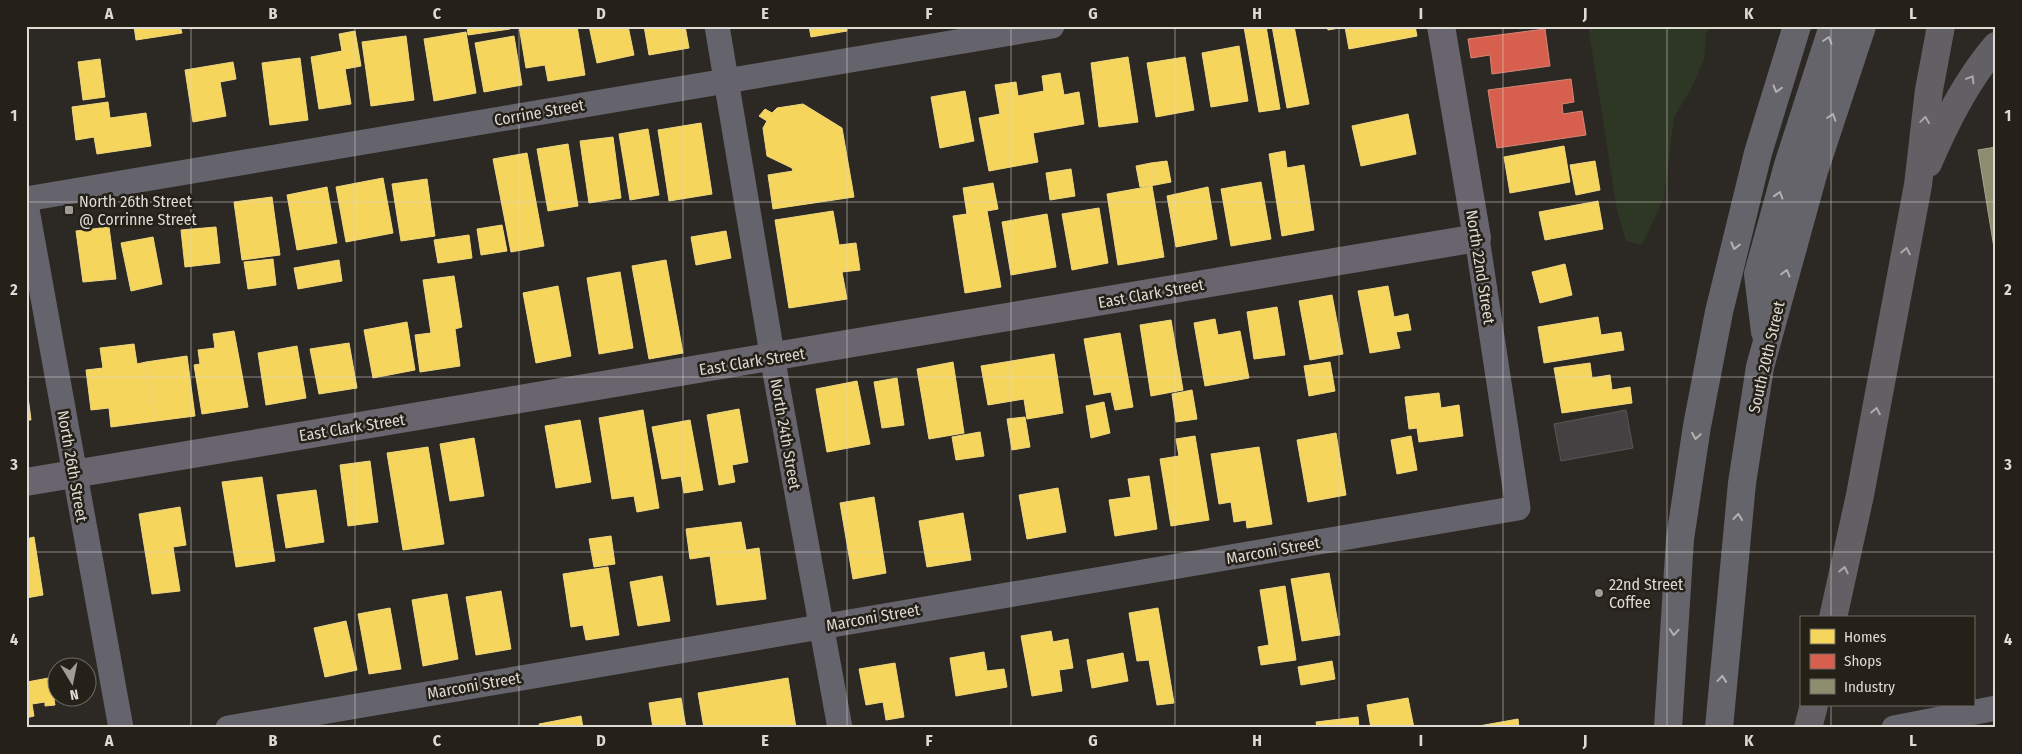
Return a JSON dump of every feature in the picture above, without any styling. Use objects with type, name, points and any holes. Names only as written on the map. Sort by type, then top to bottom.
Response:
[{"type":"highway","points":[[1833,616],[1860,495],[1918,185],[1929,90],[1941,26]]},
{"type":"highway","points":[[1918,185],[1952,112],[1974,74],[1996,46]]},
{"type":"highway","points":[[1808,728],[1814,706]]},
{"type":"main road","points":[[1767,345],[1758,274],[1788,165],[1833,26]]},
{"type":"main road","name":"South 20th Street","points":[[1718,728],[1742,483],[1760,367],[1814,171],[1862,26]]},
{"type":"main road","points":[[1668,728],[1680,539],[1697,426],[1719,312],[1758,153],[1790,34]]},
{"type":"street","name":"North 24th Street","points":[[716,26],[772,357],[840,728]]},
{"type":"street","name":"Corrine Street","points":[[26,199],[1052,26]]},
{"type":"street","name":"North 22nd Street","points":[[1441,26],[1477,238],[1518,508]]},
{"type":"street","name":"North 26th Street","points":[[26,204],[121,728]]},
{"type":"street","name":"East Clark Street","points":[[26,482],[1477,238]]},
{"type":"street","name":"Marconi Street","points":[[228,728],[1518,508]]},
{"type":"street","points":[[1894,728],[1996,708]]},
{"type":"green space","points":[[1590,26],[1709,26],[1706,35],[1704,60],[1691,89],[1674,117],[1664,198],[1642,245],[1626,241],[1617,210],[1589,31]]},
{"type":"building: Homes","points":[[134,26],[180,26],[182,33],[136,40]]},
{"type":"building: Homes","points":[[467,26],[510,26],[510,29],[468,35]]},
{"type":"building: Homes","points":[[519,26],[577,26],[585,75],[548,81],[545,65],[526,68]]},
{"type":"building: Homes","points":[[589,26],[628,26],[634,55],[597,63]]},
{"type":"building: Homes","points":[[644,26],[685,26],[689,48],[649,55]]},
{"type":"building: Homes","points":[[809,26],[846,26],[847,31],[811,37]]},
{"type":"building: Homes","points":[[1266,26],[1280,109],[1259,112],[1244,27]]},
{"type":"building: Homes","points":[[1272,26],[1294,26],[1309,104],[1287,108]]},
{"type":"building: Homes","points":[[1327,26],[1415,26],[1417,36],[1349,49],[1345,27],[1328,30]]},
{"type":"building: Homes","points":[[355,31],[361,66],[345,69],[351,104],[319,109],[311,57],[342,51],[339,34]]},
{"type":"building: Homes","points":[[466,32],[476,93],[434,101],[424,39]]},
{"type":"building: Homes","points":[[406,36],[414,100],[371,106],[362,42]]},
{"type":"building: Homes","points":[[514,36],[522,85],[484,92],[475,43]]},
{"type":"building: Homes","points":[[1239,46],[1248,101],[1211,107],[1202,53]]},
{"type":"building: Homes","points":[[1128,57],[1138,122],[1099,127],[1091,63]]},
{"type":"building: Homes","points":[[1185,57],[1194,110],[1156,117],[1147,63]]},
{"type":"building: Homes","points":[[300,58],[308,120],[270,125],[262,63]]},
{"type":"building: Homes","points":[[100,59],[105,97],[83,100],[78,62]]},
{"type":"building: Homes","points":[[233,62],[236,79],[220,82],[226,116],[193,122],[185,70]]},
{"type":"building: Homes","points":[[1060,73],[1064,95],[1079,92],[1084,124],[1033,133],[1038,162],[989,171],[979,118],[1000,114],[995,85],[1016,82],[1018,96],[1044,91],[1042,76]]},
{"type":"building: Homes","points":[[965,91],[974,141],[940,148],[931,97]]},
{"type":"building: Homes","points":[[108,102],[110,118],[146,113],[151,146],[97,154],[94,137],[76,140],[72,107]]},
{"type":"building: Homes","points":[[803,104],[842,128],[854,197],[773,209],[768,175],[793,171],[792,168],[767,156],[763,128],[767,121],[759,116],[765,109],[772,113],[777,108]]},
{"type":"building: Homes","points":[[1408,114],[1416,154],[1361,166],[1352,126]]},
{"type":"building: Homes","points":[[701,123],[712,194],[669,201],[658,130]]},
{"type":"building: Homes","points":[[648,129],[659,195],[630,200],[619,134]]},
{"type":"building: Homes","points":[[613,137],[621,198],[589,203],[580,141]]},
{"type":"building: Homes","points":[[568,144],[578,206],[548,211],[537,149]]},
{"type":"building: Homes","points":[[1564,146],[1570,182],[1510,193],[1504,157]]},
{"type":"building: Homes","points":[[1285,151],[1287,168],[1304,165],[1314,230],[1282,236],[1269,154]]},
{"type":"building: Homes","points":[[527,153],[544,246],[511,252],[493,159]]},
{"type":"building: Homes","points":[[1167,161],[1171,182],[1155,185],[1151,163]]},
{"type":"building: Homes","points":[[1595,161],[1600,190],[1576,195],[1570,165]]},
{"type":"building: Homes","points":[[1151,163],[1155,185],[1140,187],[1136,166]]},
{"type":"building: Homes","points":[[1071,169],[1075,196],[1050,200],[1046,173]]},
{"type":"building: Homes","points":[[383,178],[393,233],[346,242],[336,187]]},
{"type":"building: Homes","points":[[427,179],[435,236],[401,241],[392,184]]},
{"type":"building: Homes","points":[[1261,182],[1271,239],[1231,246],[1221,189]]},
{"type":"building: Homes","points":[[993,183],[998,209],[987,211],[1001,287],[965,293],[953,216],[967,214],[963,188]]},
{"type":"building: Homes","points":[[1152,186],[1164,257],[1118,265],[1107,194]]},
{"type":"building: Homes","points":[[327,187],[337,243],[297,250],[287,195]]},
{"type":"building: Homes","points":[[1208,187],[1217,239],[1176,247],[1167,196]]},
{"type":"building: Homes","points":[[272,197],[280,255],[242,260],[234,202]]},
{"type":"building: Homes","points":[[1598,201],[1603,229],[1545,240],[1539,212]]},
{"type":"building: Homes","points":[[1099,208],[1108,263],[1072,270],[1062,214]]},
{"type":"building: Homes","points":[[833,211],[839,245],[856,243],[860,270],[842,272],[847,299],[789,308],[775,220]]},
{"type":"building: Homes","points":[[1047,214],[1056,267],[1011,275],[1002,222]]},
{"type":"building: Homes","points":[[502,225],[507,251],[481,255],[477,229]]},
{"type":"building: Homes","points":[[109,227],[116,279],[83,282],[76,231]]},
{"type":"building: Homes","points":[[216,227],[220,263],[185,267],[181,230]]},
{"type":"building: Homes","points":[[726,231],[731,258],[696,265],[691,237]]},
{"type":"building: Homes","points":[[469,235],[472,258],[438,263],[434,240]]},
{"type":"building: Homes","points":[[153,237],[162,284],[131,291],[121,243]]},
{"type":"building: Homes","points":[[273,259],[276,285],[248,289],[244,262]]},
{"type":"building: Homes","points":[[339,260],[342,281],[298,289],[294,268]]},
{"type":"building: Homes","points":[[666,260],[683,353],[649,359],[632,266]]},
{"type":"building: Homes","points":[[1565,264],[1572,295],[1540,303],[1532,272]]},
{"type":"building: Homes","points":[[620,272],[633,348],[599,354],[587,278]]},
{"type":"building: Homes","points":[[454,276],[462,327],[455,329],[460,366],[420,372],[415,335],[431,333],[423,280]]},
{"type":"building: Homes","points":[[558,286],[571,356],[536,363],[523,293]]},
{"type":"building: Homes","points":[[1388,286],[1394,317],[1408,314],[1411,330],[1396,332],[1400,348],[1370,353],[1358,291]]},
{"type":"building: Homes","points":[[1332,295],[1343,354],[1310,360],[1299,301]]},
{"type":"building: Homes","points":[[1277,307],[1285,355],[1254,359],[1247,312]]},
{"type":"building: Homes","points":[[1598,317],[1601,335],[1621,332],[1624,350],[1544,363],[1538,327]]},
{"type":"building: Homes","points":[[1215,319],[1218,335],[1240,331],[1249,378],[1205,386],[1194,323]]},
{"type":"building: Homes","points":[[1171,320],[1183,390],[1151,396],[1140,325]]},
{"type":"building: Homes","points":[[407,322],[415,370],[373,378],[364,330]]},
{"type":"building: Homes","points":[[234,331],[248,407],[202,414],[194,365],[200,364],[198,350],[215,348],[213,334]]},
{"type":"building: Homes","points":[[1120,333],[1133,407],[1115,410],[1111,392],[1094,395],[1084,339]]},
{"type":"building: Homes","points":[[349,343],[357,388],[319,394],[310,349]]},
{"type":"building: Homes","points":[[134,344],[137,364],[146,362],[156,421],[111,427],[109,408],[91,410],[86,370],[103,368],[100,348]]},
{"type":"building: Homes","points":[[297,346],[306,398],[266,405],[258,353]]},
{"type":"building: Homes","points":[[1054,354],[1063,413],[1027,419],[1024,399],[988,405],[981,366]]},
{"type":"building: Homes","points":[[187,356],[195,416],[156,421],[146,362]]},
{"type":"building: Homes","points":[[953,362],[964,433],[929,439],[917,369]]},
{"type":"building: Homes","points":[[1330,362],[1335,391],[1309,396],[1304,366]]},
{"type":"building: Homes","points":[[1590,363],[1592,378],[1610,375],[1612,390],[1630,387],[1632,403],[1562,413],[1554,368]]},
{"type":"building: Homes","points":[[897,378],[904,425],[882,428],[874,382]]},
{"type":"building: Homes","points":[[26,381],[31,420],[26,420]]},
{"type":"building: Homes","points":[[857,381],[870,444],[827,452],[816,389]]},
{"type":"building: Homes","points":[[1192,390],[1197,419],[1176,422],[1172,394]]},
{"type":"building: Homes","points":[[1439,393],[1441,408],[1459,405],[1463,436],[1419,442],[1417,428],[1409,429],[1405,397]]},
{"type":"building: Homes","points":[[1104,402],[1110,433],[1091,438],[1086,406]]},
{"type":"building: Homes","points":[[739,409],[748,462],[732,465],[735,482],[719,485],[707,415]]},
{"type":"building: Homes","points":[[643,410],[659,508],[637,512],[634,496],[612,499],[599,418]]},
{"type":"building: Homes","points":[[1025,417],[1030,447],[1012,450],[1007,419]]},
{"type":"building: Homes","points":[[580,420],[591,482],[556,488],[545,426]]},
{"type":"building: Homes","points":[[690,420],[703,490],[684,493],[681,476],[662,479],[652,427]]},
{"type":"building: Homes","points":[[980,432],[984,456],[956,460],[952,437]]},
{"type":"building: Homes","points":[[1336,433],[1346,495],[1308,502],[1297,440]]},
{"type":"building: Homes","points":[[1195,436],[1209,520],[1171,526],[1160,459],[1179,456],[1176,439]]},
{"type":"building: Homes","points":[[1411,436],[1417,470],[1397,474],[1391,440]]},
{"type":"building: Homes","points":[[474,438],[484,496],[450,501],[440,444]]},
{"type":"building: Homes","points":[[428,447],[444,544],[403,550],[387,453]]},
{"type":"building: Homes","points":[[1259,447],[1272,524],[1247,528],[1246,520],[1234,522],[1231,502],[1219,504],[1211,454]]},
{"type":"building: Homes","points":[[370,461],[378,522],[348,526],[340,465]]},
{"type":"building: Homes","points":[[1149,476],[1157,529],[1115,536],[1109,500],[1131,497],[1128,479]]},
{"type":"building: Homes","points":[[262,477],[275,561],[236,567],[222,482]]},
{"type":"building: Homes","points":[[1058,488],[1066,532],[1027,539],[1019,495]]},
{"type":"building: Homes","points":[[316,490],[324,542],[286,548],[277,495]]},
{"type":"building: Homes","points":[[874,497],[886,573],[853,579],[840,503]]},
{"type":"building: Homes","points":[[180,507],[186,545],[173,547],[180,591],[152,594],[139,514]]},
{"type":"building: Homes","points":[[963,513],[971,560],[927,567],[919,521]]},
{"type":"building: Homes","points":[[741,522],[746,550],[759,548],[766,599],[717,605],[710,556],[690,559],[686,529]]},
{"type":"building: Homes","points":[[611,536],[615,564],[594,567],[589,539]]},
{"type":"building: Homes","points":[[34,537],[43,595],[26,598],[26,539]]},
{"type":"building: Homes","points":[[608,567],[619,635],[586,640],[583,625],[571,627],[563,574]]},
{"type":"building: Homes","points":[[1329,573],[1340,635],[1302,641],[1291,579]]},
{"type":"building: Homes","points":[[662,576],[670,621],[638,626],[630,582]]},
{"type":"building: Homes","points":[[1285,586],[1296,660],[1261,665],[1258,647],[1269,645],[1260,590]]},
{"type":"building: Homes","points":[[501,591],[511,649],[476,655],[466,597]]},
{"type":"building: Homes","points":[[447,594],[458,659],[423,666],[412,600]]},
{"type":"building: Homes","points":[[390,608],[401,669],[369,674],[358,614]]},
{"type":"building: Homes","points":[[1158,608],[1174,703],[1157,705],[1149,660],[1137,661],[1129,613]]},
{"type":"building: Homes","points":[[346,621],[357,670],[325,677],[314,628]]},
{"type":"building: Homes","points":[[1051,631],[1053,642],[1068,639],[1073,668],[1059,670],[1062,691],[1032,696],[1021,636]]},
{"type":"building: Homes","points":[[984,652],[987,671],[1004,669],[1007,687],[956,696],[950,658]]},
{"type":"building: Homes","points":[[1123,653],[1128,681],[1092,688],[1087,660]]},
{"type":"building: Homes","points":[[1332,661],[1335,679],[1301,685],[1298,667]]},
{"type":"building: Homes","points":[[895,663],[904,717],[886,720],[883,702],[866,705],[859,669]]},
{"type":"building: Homes","points":[[48,678],[48,706],[45,706],[45,702],[32,704],[34,716],[26,718],[26,679],[27,682]]},
{"type":"building: Homes","points":[[788,678],[796,728],[704,728],[698,693]]},
{"type":"building: Homes","points":[[681,698],[686,728],[653,728],[649,703]]},
{"type":"building: Homes","points":[[1408,698],[1414,728],[1371,728],[1367,705]]},
{"type":"building: Homes","points":[[581,716],[583,728],[540,728],[539,724]]},
{"type":"building: Homes","points":[[1358,717],[1359,728],[1317,728],[1316,722]]},
{"type":"building: Homes","points":[[1518,719],[1519,728],[1479,728],[1479,726]]},
{"type":"building: Shops","points":[[1545,29],[1550,66],[1492,74],[1490,55],[1471,58],[1468,39]]},
{"type":"building: Shops","points":[[1571,79],[1574,102],[1562,104],[1563,114],[1582,111],[1586,135],[1497,148],[1488,90]]},
{"type":"building: Industry","points":[[1996,147],[1996,260],[1978,150]]},
{"type":"building: Other","points":[[1626,410],[1633,448],[1561,461],[1554,424]]},
{"type":"place","name":"North 26th Street @ Corrinne Street","points":[[69,210]]},
{"type":"place","name":"22nd Street Coffee","points":[[1599,593]]}]
